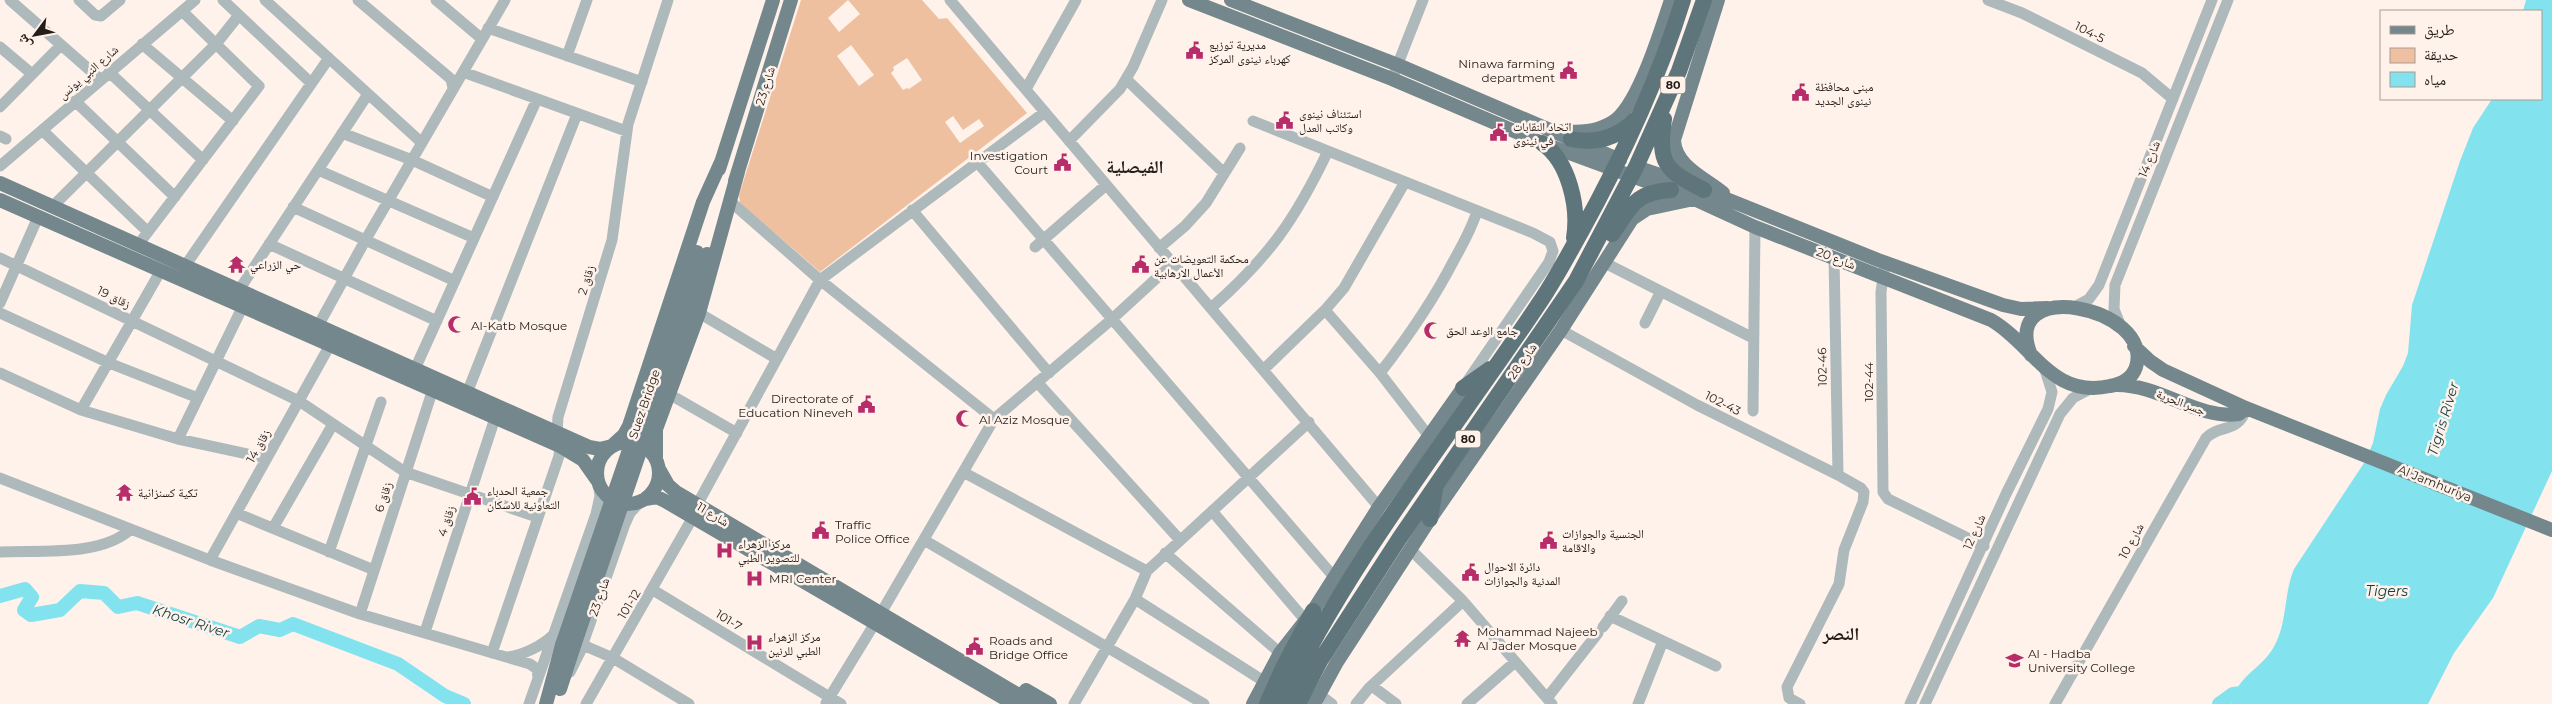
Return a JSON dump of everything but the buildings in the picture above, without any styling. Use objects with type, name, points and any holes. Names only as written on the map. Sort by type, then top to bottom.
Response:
[{"type":"highway","name":"شارع 28","points":[[1299,700],[1332,611],[1382,530],[1540,302],[1617,166],[1664,57],[1683,0]]},
{"type":"highway","name":"شارع 28","points":[[1299,700],[1320,661],[1438,480],[1555,314],[1590,254],[1634,172],[1669,96],[1704,0]]},
{"type":"highway","points":[[1669,96],[1661,141],[1662,156],[1674,172],[1699,195]]},
{"type":"highway","points":[[1571,138],[1587,141],[1606,139],[1624,129],[1639,114]]},
{"type":"highway","points":[[1543,135],[1558,162],[1575,200],[1575,227],[1568,254]]},
{"type":"highway","points":[[1617,166],[1634,172]]},
{"type":"highway","points":[[1590,254],[1610,237],[1635,200],[1647,193],[1671,190]]},
{"type":"highway","points":[[1463,388],[1497,362]]},
{"type":"highway","points":[[1430,519],[1438,480]]},
{"type":"highway","points":[[1267,704],[1282,668],[1309,616]]},
{"type":"main road","name":"شارع 23","points":[[721,162],[773,0]]},
{"type":"main road","name":"شارع 23","points":[[738,172],[791,0]]},
{"type":"main road","points":[[1189,0],[1543,135],[1617,166]]},
{"type":"main road","points":[[1231,0],[1398,65],[1543,135],[1571,138],[1617,166]]},
{"type":"main road","points":[[1718,0],[1675,133],[1674,147],[1681,161],[1688,167],[1747,208]]},
{"type":"main road","points":[[1543,135],[1585,132],[1616,119],[1635,92],[1669,5]]},
{"type":"main road","name":"Suez Bridge","points":[[702,253],[721,162]]},
{"type":"main road","points":[[598,481],[599,460],[624,435],[629,426],[703,202],[721,162]]},
{"type":"main road","name":"Suez Bridge","points":[[568,643],[702,253],[738,172]]},
{"type":"main road","points":[[0,183],[415,369],[558,439],[583,460],[598,481],[602,491],[619,503],[643,500],[656,486],[656,429],[699,313],[738,172]]},
{"type":"main road","name":"شارع 20","points":[[1634,172],[1671,190],[1699,195],[1755,227],[1834,258],[1883,270],[2003,305],[2021,309],[2048,308]]},
{"type":"main road","name":"شارع 20","points":[[1634,172],[1699,195],[1747,208],[1883,270],[1991,320],[2013,335],[2032,354]]},
{"type":"main road","points":[[1299,700],[1411,550],[1430,519],[1561,330],[1636,215],[1648,209],[1699,195]]},
{"type":"main road","points":[[0,200],[242,308],[433,389],[495,418],[558,439],[595,448],[632,442],[650,451],[657,464]]},
{"type":"main road","points":[[2074,307],[2096,313],[2123,330],[2134,346],[2137,358],[2134,370],[2126,380],[2115,385],[2092,388],[2072,385],[2045,370],[2032,354],[2027,339],[2028,331],[2035,317],[2048,308],[2074,307]]},
{"type":"main road","name":"جسر الحرية","points":[[2134,346],[2150,362],[2163,370],[2246,408],[2319,436]]},
{"type":"main road","name":"جسر الحرية","points":[[2115,385],[2145,388],[2217,414],[2239,414],[2246,408]]},
{"type":"main road","points":[[1253,704],[1280,653],[1309,616],[1379,507],[1463,388]]},
{"type":"main road","name":"Al Jamhuriya","points":[[2319,436],[2552,530]]},
{"type":"main road","name":"شارع 11","points":[[657,464],[668,485],[695,511]]},
{"type":"main road","name":"شارع 11","points":[[643,500],[657,497],[695,511],[929,647]]},
{"type":"main road","name":"شارع 23","points":[[553,700],[568,643]]},
{"type":"main road","points":[[929,647],[950,671],[1004,704]]},
{"type":"main road","points":[[929,647],[1014,704]]},
{"type":"main road","points":[[929,647],[1034,704]]},
{"type":"main road","points":[[929,647],[966,655],[1050,704]]},
{"type":"street","points":[[10,0],[61,45],[150,110],[203,160]]},
{"type":"street","points":[[79,0],[96,15],[101,16],[120,0]]},
{"type":"street","name":"شارع النبي يونس","points":[[0,166],[195,0]]},
{"type":"street","points":[[223,0],[311,83]]},
{"type":"street","points":[[265,0],[422,143]]},
{"type":"street","points":[[358,0],[450,79],[453,88]]},
{"type":"street","points":[[436,0],[482,39]]},
{"type":"street","points":[[318,326],[343,279],[505,0]]},
{"type":"street","points":[[567,56],[587,0]]},
{"type":"street","name":"زقاق 2","points":[[492,653],[558,456],[558,417],[612,240],[626,131],[668,0]]},
{"type":"street","points":[[950,0],[1379,507]]},
{"type":"street","points":[[1026,89],[1076,0]]},
{"type":"street","points":[[1069,141],[1109,103],[1126,79],[1162,0]]},
{"type":"street","points":[[1392,79],[1423,0]]},
{"type":"street","name":"104-5","points":[[1988,0],[2018,5],[2142,74],[2173,99]]},
{"type":"street","name":"شارع 14","points":[[2074,307],[2089,299],[2099,285],[2212,0]]},
{"type":"street","name":"شارع 14","points":[[2123,330],[2114,309],[2115,285],[2228,0]]},
{"type":"street","points":[[138,245],[259,86],[182,11]]},
{"type":"street","points":[[52,207],[216,44],[239,15]]},
{"type":"street","points":[[488,28],[642,82]]},
{"type":"street","points":[[142,44],[233,121]]},
{"type":"street","points":[[0,107],[61,45]]},
{"type":"street","points":[[0,48],[32,74]]},
{"type":"street","points":[[185,266],[329,58]]},
{"type":"street","points":[[463,72],[626,131]]},
{"type":"street","points":[[1126,79],[1224,173]]},
{"type":"street","points":[[239,290],[368,94]]},
{"type":"street","points":[[415,369],[537,99]]},
{"type":"street","points":[[75,101],[175,196]]},
{"type":"street","points":[[820,280],[1045,112]]},
{"type":"street","points":[[467,393],[577,114]]},
{"type":"street","points":[[1253,121],[1540,236],[1550,242],[1553,251],[1529,293],[1463,388]]},
{"type":"street","points":[[42,130],[148,232]]},
{"type":"street","points":[[342,133],[412,160],[493,197]]},
{"type":"street","points":[[1159,248],[1185,226],[1206,203],[1240,148]]},
{"type":"street","points":[[1211,308],[1250,273],[1274,246],[1302,202],[1328,151]]},
{"type":"street","points":[[977,162],[1039,243],[1111,320],[1334,577]]},
{"type":"street","points":[[318,170],[474,238]]},
{"type":"street","points":[[1263,370],[1325,310],[1344,288],[1405,182]]},
{"type":"street","points":[[1039,243],[1106,184]]},
{"type":"street","points":[[731,202],[820,280],[994,419]]},
{"type":"street","points":[[293,207],[454,281]]},
{"type":"street","points":[[912,210],[1049,372]]},
{"type":"street","points":[[1380,373],[1411,333],[1437,292],[1473,224],[1477,211]]},
{"type":"street","points":[[0,303],[38,217]]},
{"type":"street","points":[[1753,411],[1755,227]]},
{"type":"street","points":[[270,244],[343,279],[437,320]]},
{"type":"street","name":"زقاق 19","points":[[0,258],[299,401],[405,472],[537,517]]},
{"type":"street","name":"102-46","points":[[1834,258],[1838,476]]},
{"type":"street","points":[[1604,263],[1660,293],[1753,338]]},
{"type":"street","points":[[827,701],[878,618],[994,419],[1111,320],[1172,264]]},
{"type":"street","name":"102-44","points":[[1883,270],[1882,488],[1888,499],[1984,546]]},
{"type":"street","points":[[81,410],[160,272]]},
{"type":"street","name":"101-12","points":[[586,704],[654,590],[736,433],[820,280]]},
{"type":"street","points":[[1645,323],[1660,293]]},
{"type":"street","points":[[178,439],[242,308]]},
{"type":"street","points":[[1325,310],[1380,373],[1428,436]]},
{"type":"street","points":[[0,313],[109,363],[198,398]]},
{"type":"street","points":[[699,313],[777,359]]},
{"type":"street","name":"102-43","points":[[1561,330],[1697,405],[1861,488],[1864,492],[1863,502],[1844,550],[1839,584],[1788,684],[1787,695],[1800,704]]},
{"type":"street","name":"زقاق 14","points":[[210,560],[330,345]]},
{"type":"street","name":"شارع 12","points":[[1910,704],[2048,409],[2051,386],[2045,370]]},
{"type":"street","points":[[0,374],[81,410],[178,439],[266,458]]},
{"type":"street","points":[[1037,382],[1180,539]]},
{"type":"street","points":[[1926,704],[2060,414],[2073,398],[2092,388]]},
{"type":"street","name":"زقاق 6","points":[[360,614],[433,389]]},
{"type":"street","points":[[669,394],[736,433]]},
{"type":"street","points":[[329,552],[381,402]]},
{"type":"street","name":"شارع 10","points":[[2055,704],[2206,438],[2212,433],[2234,426],[2243,417],[2246,408]]},
{"type":"street","name":"زقاق 4","points":[[425,632],[495,418]]},
{"type":"street","points":[[1074,704],[1135,599],[1147,571],[1309,422]]},
{"type":"street","points":[[273,528],[333,424]]},
{"type":"street","points":[[964,472],[1147,571]]},
{"type":"street","points":[[0,478],[210,560],[360,614],[533,665],[538,672],[529,704]]},
{"type":"street","points":[[537,681],[568,643],[600,496],[598,481]]},
{"type":"street","name":"شارع 23","points":[[553,700],[568,643],[630,513],[643,500]]},
{"type":"street","points":[[1212,511],[1309,616]]},
{"type":"street","points":[[236,513],[374,570]]},
{"type":"street","points":[[0,552],[79,549],[107,544],[131,529]]},
{"type":"street","points":[[924,540],[1108,646],[1204,704]]},
{"type":"street","points":[[1411,550],[1463,601],[1549,701],[1622,601]]},
{"type":"street","points":[[1165,553],[1280,653]]},
{"type":"street","name":"101-7","points":[[654,590],[827,701],[840,704]]},
{"type":"street","points":[[1135,599],[1265,682]]},
{"type":"street","points":[[1356,704],[1372,686],[1463,601]]},
{"type":"street","points":[[1610,616],[1716,666]]},
{"type":"street","points":[[1944,633],[1956,638]]},
{"type":"street","points":[[506,657],[526,651],[547,640],[568,643],[612,658],[689,704]]},
{"type":"street","points":[[1638,704],[1663,641]]},
{"type":"street","points":[[1467,704],[1516,662]]},
{"type":"street","points":[[1372,686],[1396,704]]},
{"type":"street","points":[[1299,700],[1332,704]]},
{"type":"green space","points":[[801,0],[848,0],[922,0],[939,19],[947,18],[1027,113],[820,272],[740,203],[739,195]],"holes":[[[848,0],[860,14],[839,32],[828,18]],[[851,45],[874,75],[859,86],[837,56]],[[907,58],[922,80],[909,89],[903,90],[891,73],[894,70],[893,67]],[[953,116],[963,130],[979,119],[984,126],[960,143],[945,122]]]},
{"type":"water","name":"Tigers","points":[[2526,0],[2552,0],[2552,471],[2493,598],[2454,653],[2428,704],[2232,704],[2238,687],[2267,657],[2277,640],[2281,630],[2288,589],[2294,569],[2364,463],[2373,443],[2380,409],[2408,353],[2412,305],[2460,161],[2473,128],[2491,100],[2542,100],[2542,10],[2523,10]]},
{"type":"waterway","name":"Khosr River","points":[[0,596],[25,589],[32,597],[24,610],[31,615],[60,610],[80,591],[104,593],[118,607],[137,603],[240,637],[259,626],[280,630],[293,624],[398,664],[445,696],[464,704]]},
{"type":"waterway","points":[[2219,704],[2233,694],[2250,692]]},
{"type":"place","name":"مديرية توزيع كهرباء نينوى المركز","points":[[1195,51]]},
{"type":"place","name":"Ninawa farming department","points":[[1569,70]]},
{"type":"place","name":"مبنى محافظة نينوى الجديد","points":[[1801,93]]},
{"type":"place","name":"استئناف نينوى وكاتب العدل","points":[[1285,120]]},
{"type":"place","name":"اتحاد النقابات في نينوى","points":[[1499,133]]},
{"type":"place","name":"Investigation Court","points":[[1062,162]]},
{"type":"place","name":"حي الزراعي","points":[[236,264]]},
{"type":"place","name":"محكمة التعويضات عن الأعمال الارهابية","points":[[1140,265]]},
{"type":"place","name":"Al-Katb Mosque","points":[[457,325]]},
{"type":"place","name":"جامع الوعد الحق","points":[[1432,330]]},
{"type":"place","name":"Directorate of Education Nineveh","points":[[867,405]]},
{"type":"place","name":"Al Aziz Mosque","points":[[965,419]]},
{"type":"place","name":"تكية كسنزانية","points":[[124,492]]},
{"type":"place","name":"جمعية الحدباء التعاونية للاسكان","points":[[473,497]]},
{"type":"place","name":"Traffic Police Office","points":[[821,531]]},
{"type":"place","name":"الجنسية والجوازات والاقامة","points":[[1548,540]]},
{"type":"place","name":"مركز الزهراء للتصوير الطبي","points":[[724,550]]},
{"type":"place","name":"دائرة الاحوال المدنية والجوازات","points":[[1470,573]]},
{"type":"place","name":"MRI Center","points":[[755,578]]},
{"type":"place","name":"Mohammad Najeeb Al Jader Mosque","points":[[1463,638]]},
{"type":"place","name":"مركز الزهراء الطبي للرنين","points":[[754,643]]},
{"type":"place","name":"Roads and Bridge Office","points":[[975,647]]},
{"type":"place","name":"Al - Hadba University College","points":[[2014,660]]},
{"type":"district","name":"الفيصلية","points":[[1135,167]]},
{"type":"district","name":"النصر","points":[[1841,634]]},
{"type":"water label","name":"Tigris River","points":[[2443,419]]}]
